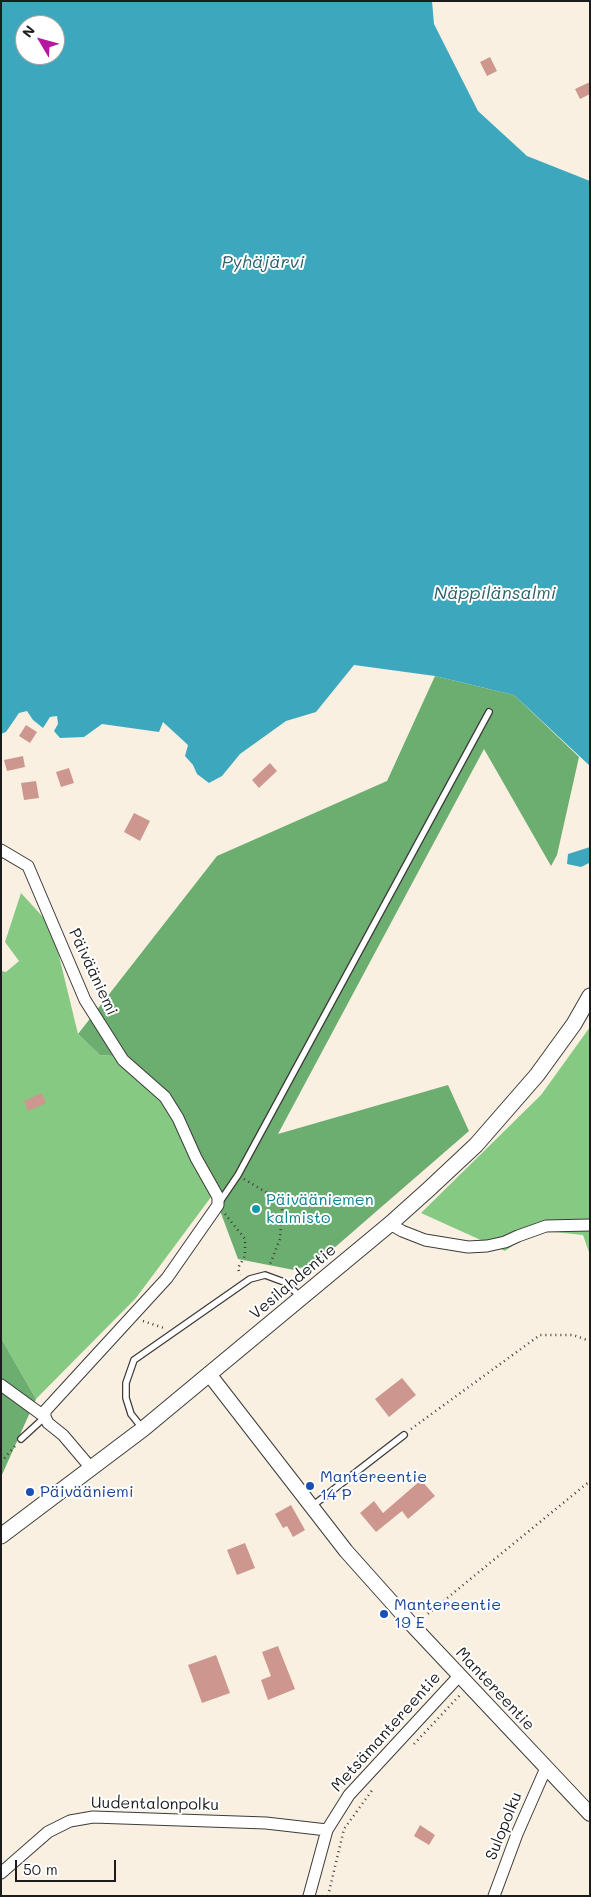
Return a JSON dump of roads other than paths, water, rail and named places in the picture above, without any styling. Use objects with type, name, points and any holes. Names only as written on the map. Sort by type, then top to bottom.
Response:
[{"type":"main road","name":"Vesilahdentie","points":[[1,1536],[143,1429],[390,1224],[476,1146],[537,1075],[574,1024],[590,996]]},
{"type":"street","name":"Päivääniemi","points":[[1,850],[28,866],[85,1000],[123,1060],[165,1097],[178,1118],[196,1158],[218,1196],[218,1205]]},
{"type":"street","points":[[44,1418],[45,1411],[132,1318],[166,1278],[218,1205]]},
{"type":"street","points":[[390,1224],[425,1240],[468,1247],[488,1246],[505,1242],[546,1226],[590,1225]]},
{"type":"street","name":"Mantereentie","points":[[209,1374],[346,1551],[459,1676],[590,1814]]},
{"type":"street","points":[[1,1385],[63,1435],[91,1468]]},
{"type":"street","name":"Metsämantereentie","points":[[309,1896],[327,1830],[349,1796],[459,1676]]},
{"type":"street","name":"Sulopolku","points":[[494,1896],[517,1834],[546,1768]]},
{"type":"street","name":"Uudentalonpolku","points":[[1,1874],[48,1832],[70,1821],[93,1817],[266,1822],[327,1830]]},
{"type":"lane","points":[[218,1205],[238,1175],[489,712]]},
{"type":"lane","points":[[143,1429],[132,1414],[126,1398],[126,1383],[134,1360],[250,1279],[265,1275],[284,1282],[301,1298]]},
{"type":"lane","points":[[21,1439],[44,1418]]},
{"type":"lane","points":[[311,1507],[404,1435]]},
{"type":"water","name":"Pyhäjärvi","points":[[1,1],[432,1],[434,24],[478,111],[527,156],[590,181],[590,766],[514,695],[435,676],[354,665],[316,712],[286,721],[240,754],[222,776],[209,783],[197,774],[193,765],[185,756],[188,745],[163,722],[159,732],[102,724],[84,737],[60,738],[54,731],[58,724],[57,716],[50,717],[43,728],[33,720],[27,711],[19,713],[6,732],[1,734]]},
{"type":"water","points":[[590,847],[589,863],[581,867],[567,864],[568,854]]},
{"type":"place","name":"Päivääniemen kalmisto","points":[[256,1209]]},
{"type":"place","name":"Mantereentie 14 P","points":[[310,1486]]},
{"type":"place","name":"Päivääniemi","points":[[30,1492]]},
{"type":"place","name":"Mantereentie 19 E","points":[[384,1614]]},
{"type":"water label","name":"Näppilänsalmi","points":[[495,593]]}]
